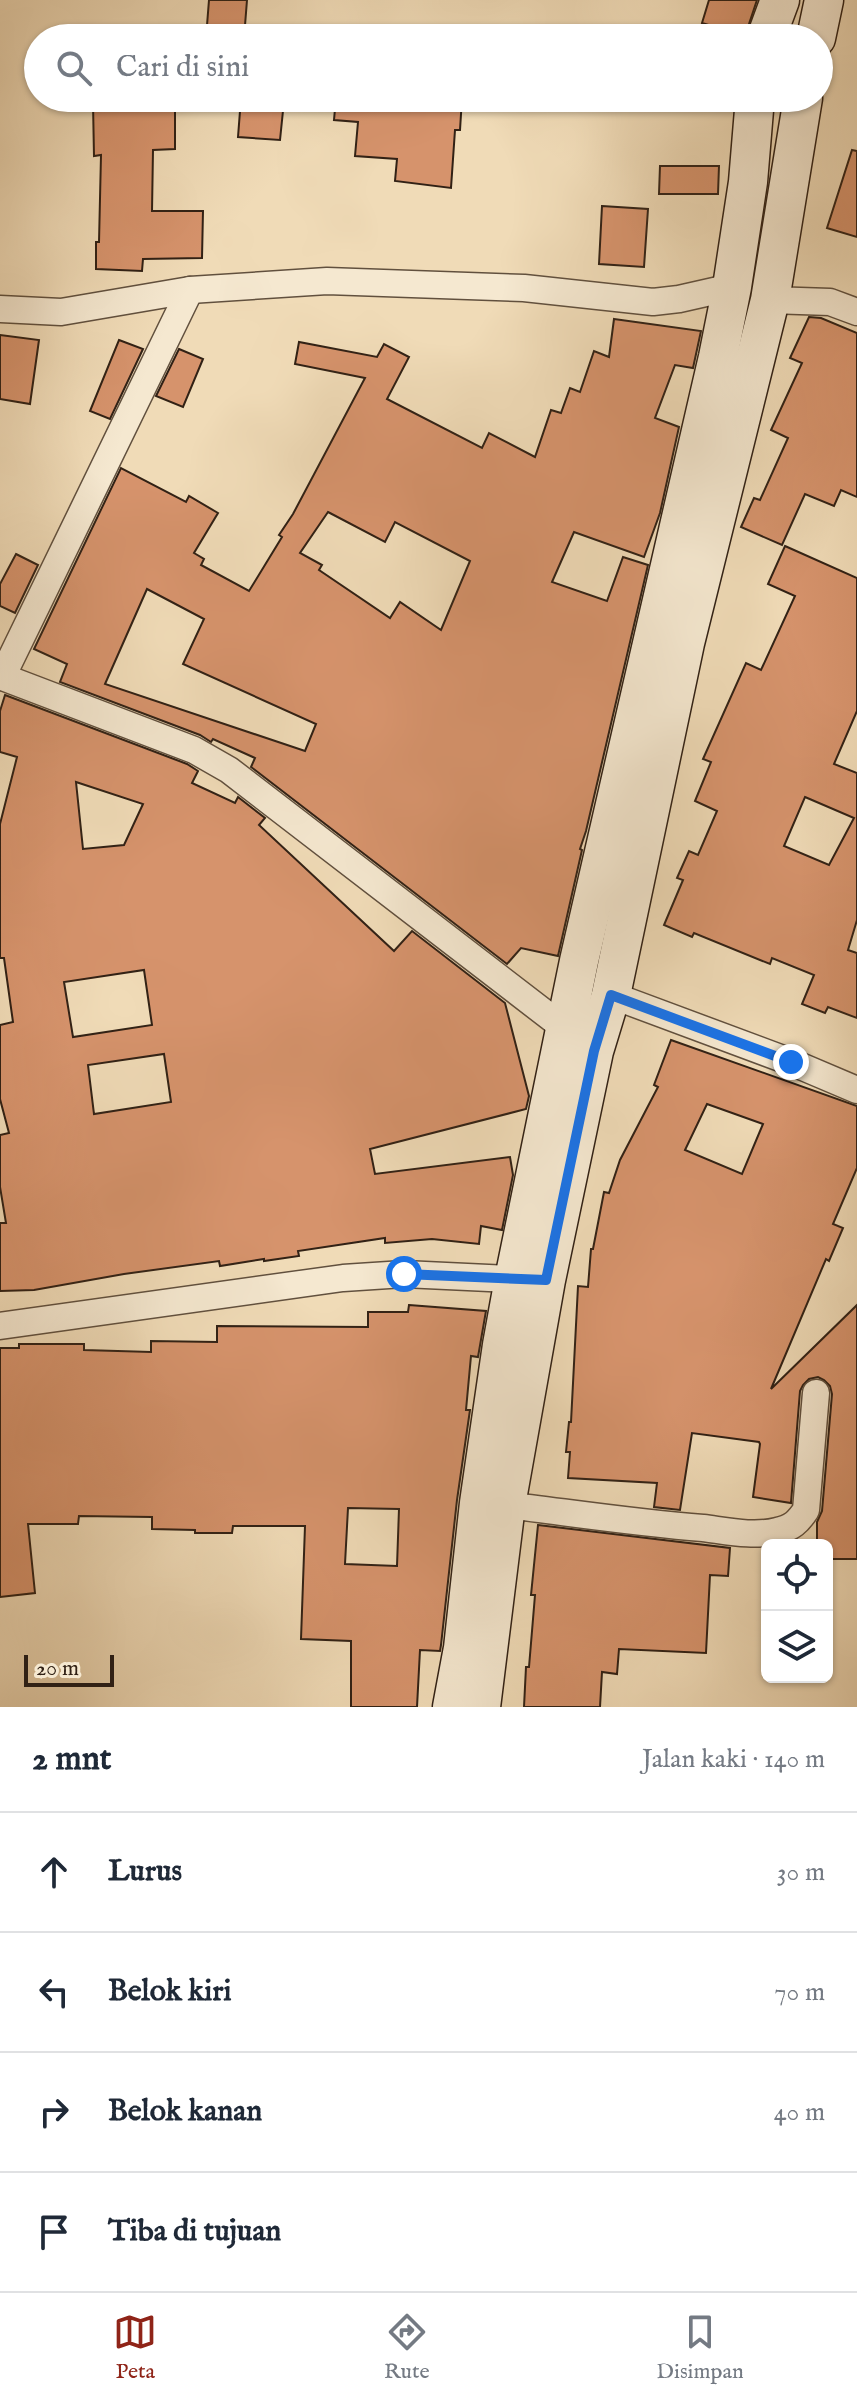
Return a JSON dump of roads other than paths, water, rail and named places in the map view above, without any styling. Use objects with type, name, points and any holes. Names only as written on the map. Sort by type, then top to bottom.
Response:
[{"type":"main road","points":[[771,24],[780,0]]},
{"type":"main road","points":[[819,24],[824,0]]},
{"type":"main road","points":[[580,1040],[611,995],[688,630],[770,300],[800,112]]},
{"type":"main road","points":[[481,1707],[530,1280],[732,287],[748,182],[753,114]]},
{"type":"main road","points":[[452,1707],[463,1648],[479,1503],[500,1360],[530,1280]]},
{"type":"street","points":[[0,309],[61,312],[190,290],[327,281],[524,288],[653,302],[732,287]]},
{"type":"street","points":[[190,290],[1,677],[169,739],[229,770],[580,1040]]},
{"type":"street","points":[[770,300],[830,302],[857,312]]},
{"type":"street","points":[[611,995],[857,1090]]},
{"type":"street","points":[[0,1326],[343,1278],[404,1274],[530,1280]]},
{"type":"street","points":[[506,1505],[754,1533],[788,1529],[806,1510],[816,1393]]}]
